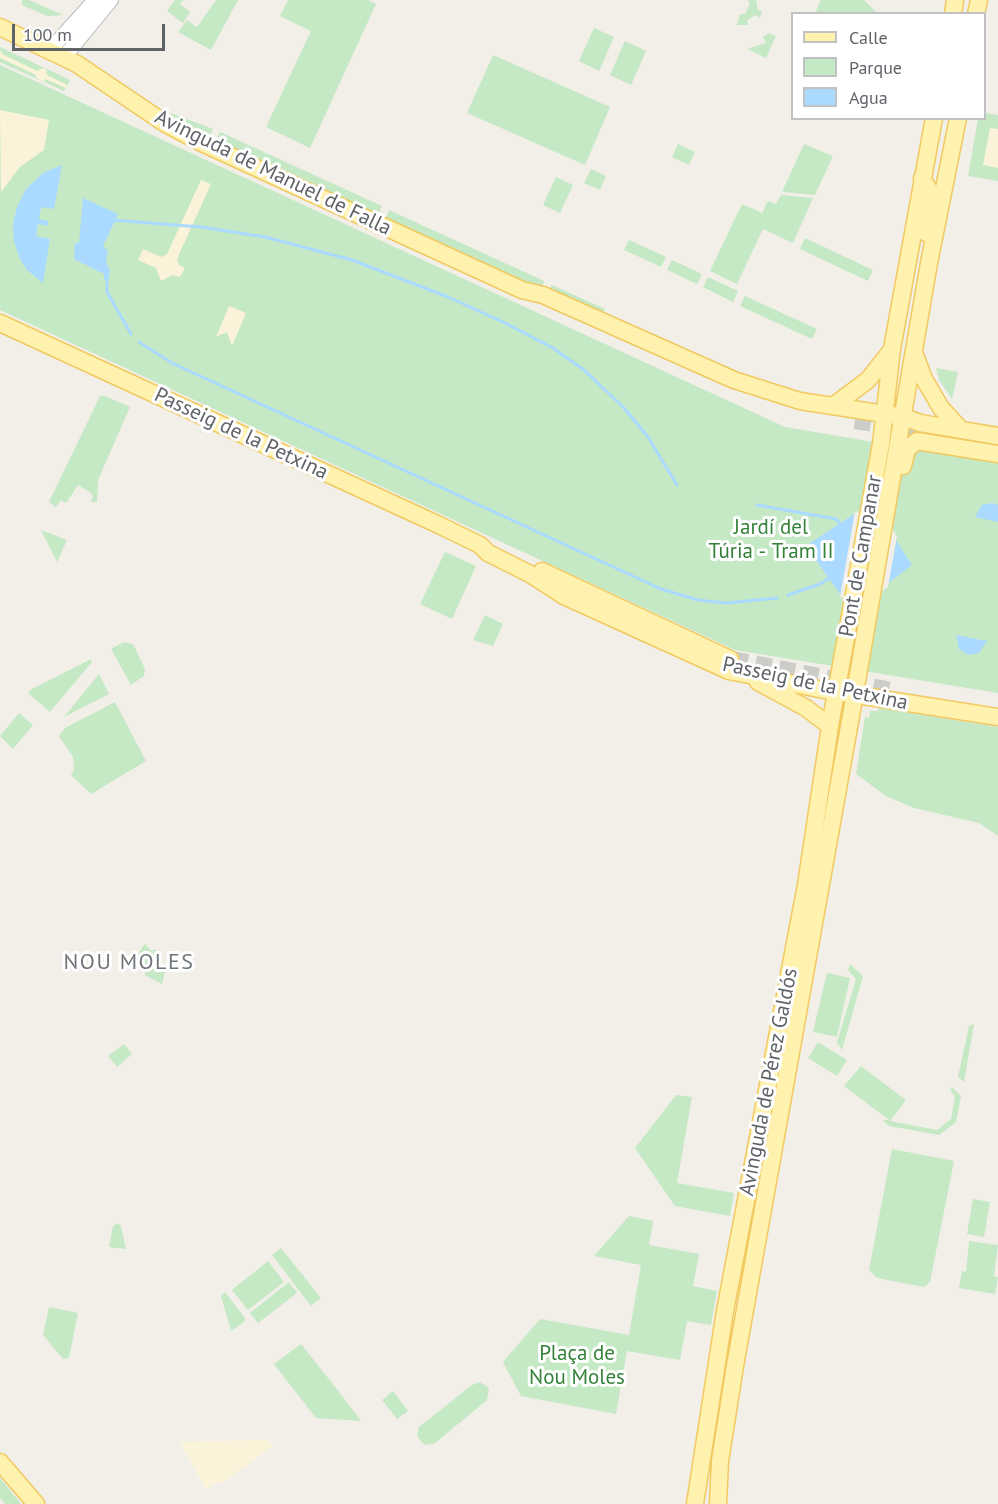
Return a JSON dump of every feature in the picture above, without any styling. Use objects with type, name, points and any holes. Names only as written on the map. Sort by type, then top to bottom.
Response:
[{"type":"main road","name":"Avinguda de Manuel de Falla","points":[[0,27],[57,53],[180,133],[522,290],[543,296],[734,380],[801,401],[885,413],[920,423],[998,436]]},
{"type":"main road","points":[[895,446],[885,413],[892,349],[934,120]]},
{"type":"main road","points":[[945,120],[938,159],[946,189]]},
{"type":"main road","points":[[895,446],[904,417],[929,263],[946,189],[958,120]]},
{"type":"main road","points":[[922,178],[931,193],[925,237],[929,263]]},
{"type":"main road","name":"Avinguda de Manuel de Falla","points":[[522,290],[540,303],[749,396],[803,412],[855,421]]},
{"type":"main road","name":"Passeig de la Petxina","points":[[0,323],[480,545],[491,546],[730,665],[836,692],[998,717]]},
{"type":"main road","points":[[833,406],[868,380],[892,349]]},
{"type":"main road","points":[[914,353],[924,379],[941,408],[961,430]]},
{"type":"main road","points":[[895,446],[917,441],[998,454]]},
{"type":"main road","name":"Pont de Campanar","points":[[850,669],[888,502],[895,446]]},
{"type":"main road","name":"Pont de Campanar","points":[[850,669],[895,446]]},
{"type":"main road","points":[[730,665],[806,708],[830,726]]},
{"type":"main road","name":"Avinguda de Pérez Galdós","points":[[698,1502],[725,1311],[802,910],[836,692],[850,669]]},
{"type":"main road","name":"Avinguda de Pérez Galdós","points":[[718,1504],[720,1461],[809,942],[855,695],[850,669]]},
{"type":"main road","name":"Passeig de la Petxina","points":[[896,691],[998,707]]},
{"type":"main road","name":"Avinguda de Pérez Galdós","points":[[698,1502],[720,1461]]},
{"type":"main road","points":[[0,1462],[36,1504]]},
{"type":"street","points":[[57,53],[95,0]]},
{"type":"street","points":[[57,53],[111,0]]},
{"type":"green space","points":[[22,0],[29,0],[63,15],[47,16],[22,5]]},
{"type":"green space","points":[[175,0],[183,0],[180,4],[190,12],[183,23],[167,11]]},
{"type":"green space","points":[[216,0],[238,0],[211,50],[178,32],[187,20],[197,27]]},
{"type":"green space","points":[[288,0],[368,0],[376,4],[310,148],[266,127],[311,31],[280,16]]},
{"type":"green space","points":[[748,0],[756,0],[758,10],[762,11],[761,15],[759,18],[756,15],[747,20],[748,25],[737,25],[740,14],[745,14],[750,3]]},
{"type":"green space","points":[[821,0],[864,0],[876,12],[815,12]]},
{"type":"green space","points":[[594,28],[614,37],[599,71],[579,61]]},
{"type":"green space","points":[[769,33],[776,36],[766,58],[747,49],[766,43],[763,37]]},
{"type":"green space","points":[[625,41],[646,51],[631,85],[610,75]]},
{"type":"green space","points":[[0,47],[70,80],[64,91],[0,62]]},
{"type":"green space","points":[[493,55],[610,107],[585,165],[467,113]]},
{"type":"green space","name":"Jardí del Túria - Tram II","points":[[0,65],[785,427],[998,463],[998,693],[735,650],[0,310]]},
{"type":"green space","points":[[171,113],[213,129],[209,137],[177,121],[169,115]]},
{"type":"green space","points":[[986,113],[998,115],[998,181],[968,176],[978,120],[986,120]]},
{"type":"green space","points":[[220,132],[382,206],[378,215],[217,140]]},
{"type":"green space","points":[[678,144],[695,152],[689,165],[672,157]]},
{"type":"green space","points":[[804,144],[833,156],[815,195],[782,192]]},
{"type":"green space","points":[[591,169],[606,176],[600,190],[584,183]]},
{"type":"green space","points":[[556,177],[573,185],[560,213],[543,205]]},
{"type":"green space","points":[[781,195],[813,198],[793,243],[763,229],[737,284],[710,271],[742,204],[762,213],[768,201],[776,204]]},
{"type":"green space","points":[[389,210],[544,281],[541,290],[386,218]]},
{"type":"green space","points":[[805,238],[873,270],[868,281],[800,249]]},
{"type":"green space","points":[[629,240],[666,257],[661,267],[624,250]]},
{"type":"green space","points":[[672,260],[702,274],[697,284],[667,270]]},
{"type":"green space","points":[[708,277],[738,291],[733,302],[703,287]]},
{"type":"green space","points":[[552,285],[605,309],[601,317],[548,293]]},
{"type":"green space","points":[[745,296],[817,329],[812,339],[740,306]]},
{"type":"green space","points":[[936,368],[958,372],[952,399],[939,380]]},
{"type":"green space","points":[[100,396],[130,407],[98,480],[97,502],[90,502],[93,497],[91,493],[78,485],[66,503],[61,500],[56,507],[49,502]]},
{"type":"green space","points":[[41,530],[67,540],[57,562]]},
{"type":"green space","points":[[445,552],[476,566],[452,619],[420,604]]},
{"type":"green space","points":[[485,615],[503,624],[493,646],[473,640]]},
{"type":"green space","points":[[124,642],[133,644],[145,669],[144,676],[131,685],[111,649]]},
{"type":"green space","points":[[91,659],[92,662],[50,712],[28,693],[32,689]]},
{"type":"green space","points":[[99,674],[109,694],[64,717]]},
{"type":"green space","points":[[115,702],[146,761],[91,794],[71,775],[74,769],[73,757],[59,736],[65,728]]},
{"type":"green space","points":[[879,708],[998,727],[998,836],[979,823],[914,808],[886,796],[856,774],[865,717],[869,718],[870,711],[878,711]]},
{"type":"green space","points":[[19,713],[33,725],[13,749],[0,736]]},
{"type":"green space","points":[[145,944],[152,951],[155,949],[157,951],[163,968],[166,968],[162,984],[145,975],[145,964],[137,955]]},
{"type":"green space","points":[[850,964],[863,976],[842,1050],[837,1042],[856,979],[848,970]]},
{"type":"green space","points":[[827,973],[850,978],[837,1037],[813,1032]]},
{"type":"green space","points":[[974,1024],[964,1082],[958,1077],[969,1026]]},
{"type":"green space","points":[[818,1042],[847,1060],[837,1076],[808,1058]]},
{"type":"green space","points":[[124,1044],[132,1054],[117,1067],[108,1056]]},
{"type":"green space","points":[[861,1066],[906,1100],[890,1121],[937,1130],[951,1119],[955,1097],[950,1089],[952,1087],[961,1096],[956,1122],[939,1135],[889,1126],[883,1120],[889,1120],[844,1086]]},
{"type":"green space","points":[[676,1095],[692,1097],[677,1183],[734,1193],[730,1216],[675,1206],[635,1148]]},
{"type":"green space","points":[[892,1149],[954,1161],[930,1282],[924,1287],[877,1278],[869,1270]]},
{"type":"green space","points":[[973,1199],[990,1202],[984,1237],[967,1234]]},
{"type":"green space","name":"Plaça de Nou Moles","points":[[629,1216],[653,1221],[649,1245],[699,1254],[693,1286],[717,1291],[711,1325],[687,1321],[680,1360],[627,1351],[616,1414],[521,1396],[503,1362],[540,1319],[629,1335],[641,1265],[594,1256]]},
{"type":"green space","points":[[118,1223],[121,1226],[126,1249],[109,1247],[113,1226]]},
{"type":"green space","points":[[969,1241],[998,1245],[994,1276],[998,1277],[995,1294],[959,1288],[962,1271],[966,1272]]},
{"type":"green space","points":[[281,1248],[321,1298],[311,1306],[272,1255]]},
{"type":"green space","points":[[268,1261],[284,1282],[248,1310],[232,1290]]},
{"type":"green space","points":[[289,1282],[297,1293],[258,1323],[250,1313]]},
{"type":"green space","points":[[225,1292],[245,1318],[244,1322],[231,1331],[221,1296]]},
{"type":"green space","points":[[49,1307],[78,1313],[69,1358],[63,1359],[43,1335]]},
{"type":"green space","points":[[301,1344],[361,1421],[316,1418],[274,1364]]},
{"type":"green space","points":[[480,1382],[489,1388],[487,1400],[435,1443],[426,1445],[421,1442],[417,1435],[419,1427],[472,1385]]},
{"type":"green space","points":[[393,1391],[408,1411],[397,1419],[382,1400]]},
{"type":"green space","points":[[0,1478],[21,1504],[5,1504],[0,1498]]},
{"type":"sand","points":[[0,50],[2,54],[37,71],[46,69],[47,75],[67,85],[66,88],[45,79],[44,82],[35,77],[36,75],[0,58]]},
{"type":"sand","points":[[0,110],[49,120],[44,150],[20,167],[1,192]]},
{"type":"sand","points":[[990,128],[998,129],[998,168],[983,165]]},
{"type":"sand","points":[[201,180],[211,184],[177,259],[179,265],[185,268],[180,277],[172,275],[161,281],[156,268],[138,260],[143,249],[161,257],[167,254]]},
{"type":"sand","points":[[229,306],[246,313],[232,346],[227,332],[216,337]]},
{"type":"sand","points":[[268,1440],[273,1446],[221,1484],[218,1481],[206,1490],[181,1444],[182,1442]]},
{"type":"water","points":[[62,165],[54,209],[41,207],[39,219],[48,221],[48,226],[38,224],[36,236],[50,239],[43,283],[27,270],[20,259],[14,241],[13,223],[17,207],[26,189],[43,173]]},
{"type":"water","points":[[83,198],[118,214],[103,246],[108,251],[106,261],[110,271],[108,281],[104,279],[104,274],[74,259],[75,243],[79,243]]},
{"type":"water","points":[[992,503],[998,505],[998,522],[975,517],[982,505]]},
{"type":"water","points":[[854,514],[883,520],[912,565],[868,599],[840,594],[806,546]]},
{"type":"water","points":[[956,635],[987,641],[979,653],[968,655],[959,649]]},
{"type":"pier","points":[[855,511],[884,517],[897,536],[888,587],[869,601],[840,597]]},
{"type":"waterway","points":[[111,220],[201,227],[265,237],[352,260],[448,297],[505,323],[553,348],[584,370],[624,408],[648,437],[677,485]]},
{"type":"waterway","points":[[107,280],[107,292],[131,334]]},
{"type":"waterway","points":[[139,342],[172,363],[661,589],[698,600],[726,603],[777,598]]},
{"type":"waterway","points":[[757,505],[836,519],[840,524]]},
{"type":"waterway","points":[[788,595],[820,584],[829,578]]},
{"type":"tunnel","points":[[855,421],[998,444]]},
{"type":"tunnel","points":[[732,659],[896,691]]},
{"type":"district","name":"NOU MOLES","points":[[129,963]]}]
